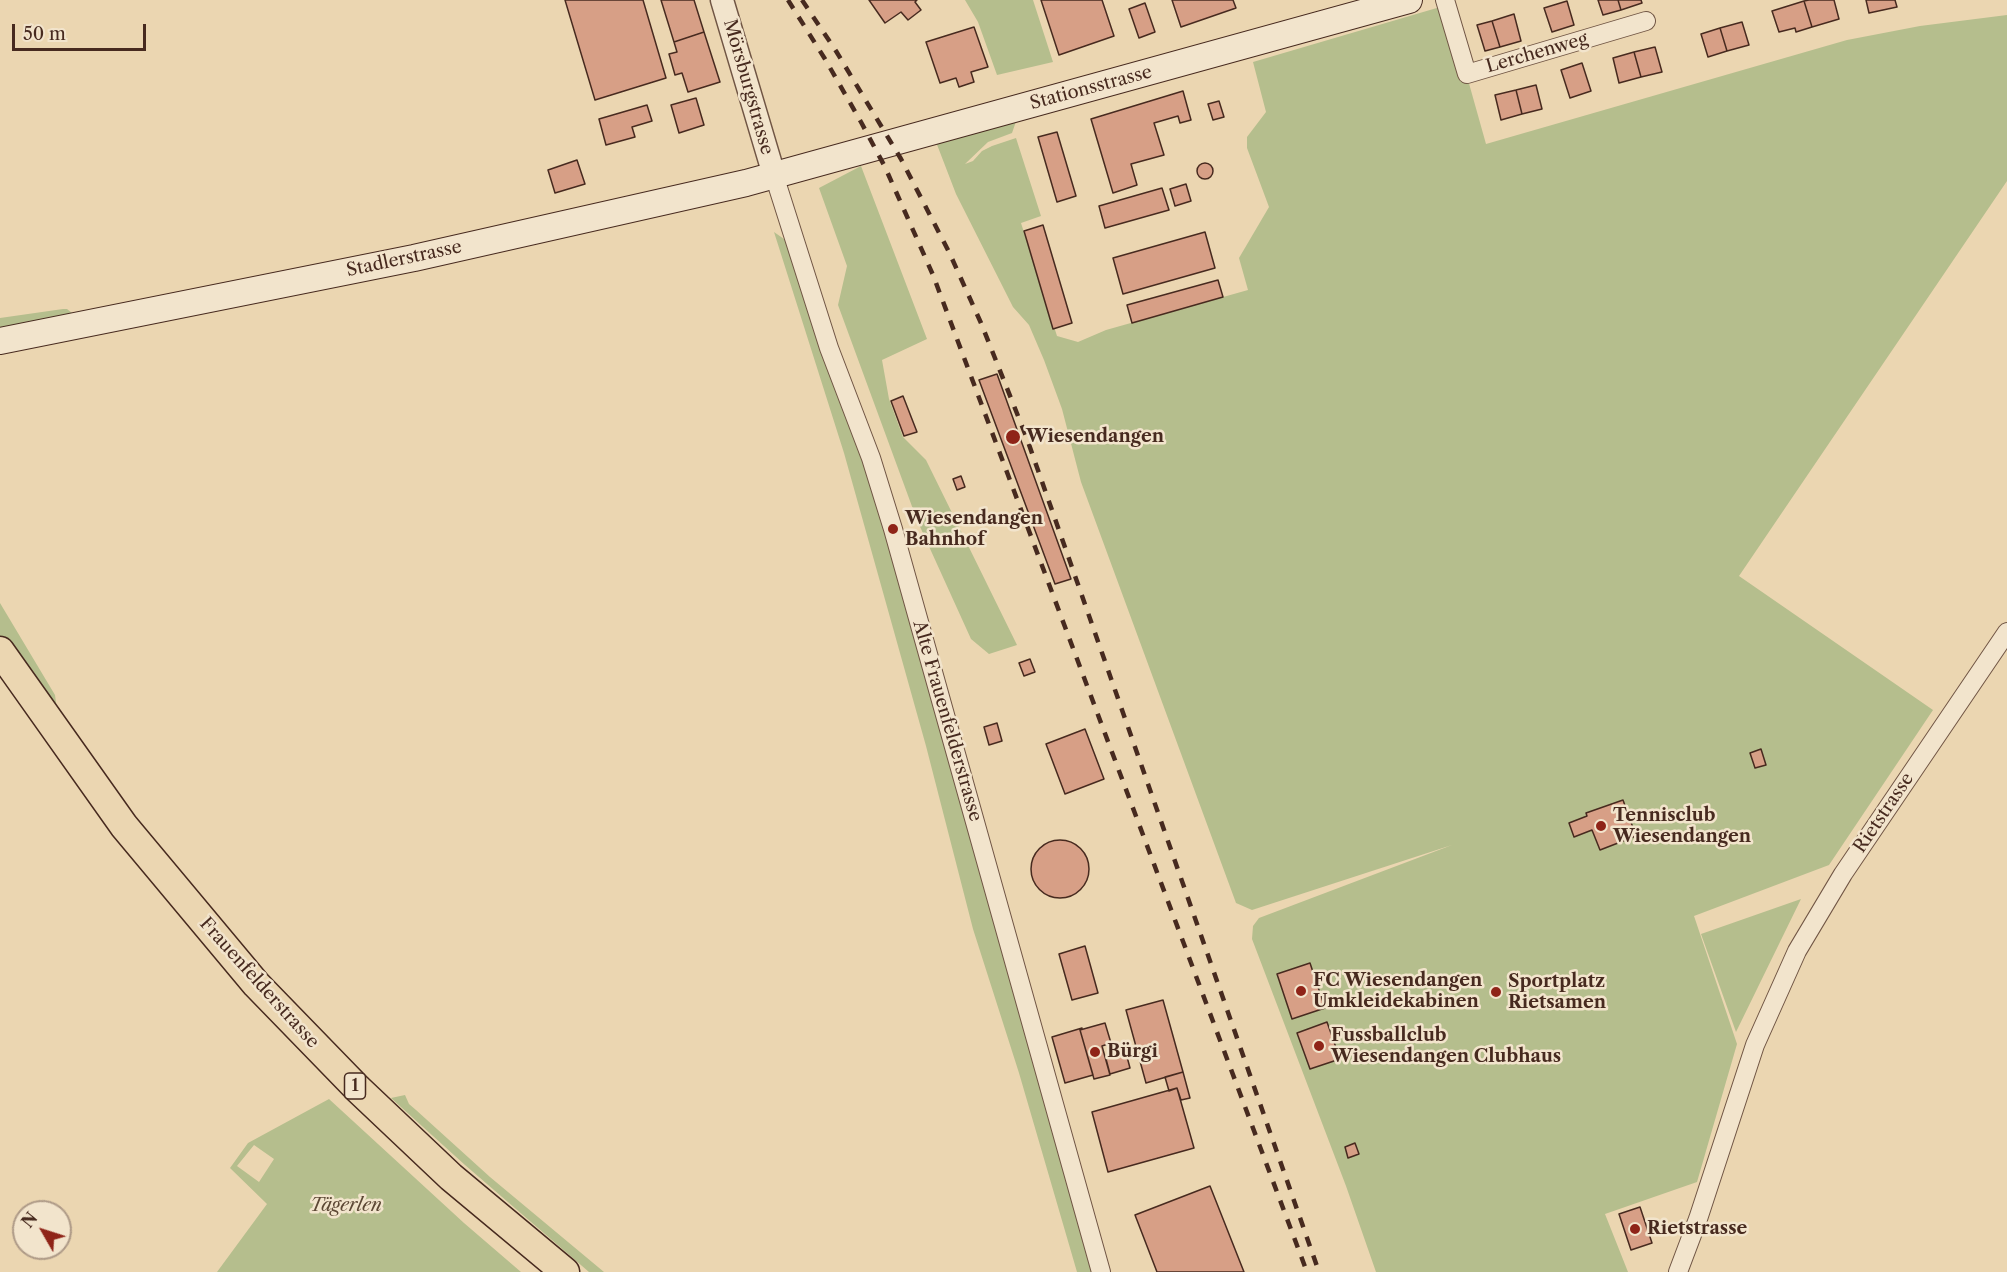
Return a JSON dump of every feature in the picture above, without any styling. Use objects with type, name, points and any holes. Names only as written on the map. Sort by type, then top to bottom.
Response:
[{"type":"main road","name":"Stationsstrasse","points":[[774,175],[1349,8],[1409,0]]},
{"type":"main road","name":"Stadlerstrasse","points":[[0,340],[414,258],[774,175]]},
{"type":"main road","name":"Frauenfelderstrasse","points":[[0,651],[124,826],[256,984],[358,1089],[451,1177],[565,1272]]},
{"type":"street","name":"Mörsburgstrasse","points":[[722,0],[774,175]]},
{"type":"street","name":"Lerchenweg","points":[[1445,0],[1467,74],[1646,21]]},
{"type":"street","name":"Alte Frauenfelderstrasse","points":[[774,175],[830,348],[871,458],[893,529],[1101,1272]]},
{"type":"street","name":"Rietstrasse","points":[[1678,1272],[1695,1228],[1755,1045],[1797,951],[1843,874],[2007,632]]},
{"type":"green space","points":[[965,0],[1033,0],[1053,62],[997,75],[978,22]]},
{"type":"green space","points":[[1447,5],[1486,144],[1847,40],[1920,26],[2007,15],[2007,181],[1739,576],[1933,710],[1829,865],[1694,916],[1737,1044],[1697,1182],[1605,1214],[1628,1272],[1376,1272],[1346,1186],[1252,939],[1253,926],[1259,918],[1452,845],[1252,910],[1236,903],[1081,482],[1062,409],[1044,360],[1029,325],[1013,307],[956,194],[936,142],[1021,107],[1012,133],[988,142],[965,164],[973,161],[982,151],[1016,138],[1041,216],[1021,223],[1057,336],[1078,342],[1106,330],[1248,290],[1239,258],[1269,207],[1247,148],[1247,137],[1266,112],[1253,62]]},
{"type":"green space","points":[[861,166],[927,339],[882,360],[889,399],[903,437],[926,460],[1017,645],[989,654],[971,639],[917,520],[838,305],[847,266],[819,188]]},
{"type":"green space","points":[[774,232],[784,239],[808,275],[871,458],[1101,1272],[1077,1272],[1019,1073],[973,929],[926,746],[844,453]]},
{"type":"green space","points":[[63,309],[72,313],[0,343],[0,318]]},
{"type":"green space","points":[[0,603],[55,695],[61,738],[0,651]]},
{"type":"green space","points":[[1801,899],[1736,1032],[1701,934]]},
{"type":"green space","points":[[405,1095],[409,1104],[490,1177],[604,1272],[589,1272],[391,1098]]},
{"type":"green space","name":"Tägerlen","points":[[329,1099],[521,1272],[217,1272],[267,1204],[230,1168],[248,1143]],"holes":[[[254,1145],[274,1159],[259,1182],[237,1166]]]},
{"type":"building","points":[[565,0],[643,0],[666,78],[595,100]]},
{"type":"building","points":[[661,0],[694,0],[704,32],[674,42]]},
{"type":"building","points":[[869,0],[917,0],[915,2],[921,10],[908,20],[901,12],[885,23]]},
{"type":"building","points":[[1041,0],[1102,0],[1114,36],[1059,55]]},
{"type":"building","points":[[1172,0],[1233,0],[1236,8],[1181,27]]},
{"type":"building","points":[[1598,0],[1618,0],[1621,10],[1603,15]]},
{"type":"building","points":[[1618,0],[1641,0],[1642,3],[1621,10]]},
{"type":"building","points":[[1834,0],[1839,19],[1812,27],[1804,1]]},
{"type":"building","points":[[1866,0],[1895,0],[1897,7],[1869,13]]},
{"type":"building","points":[[1567,1],[1574,25],[1552,32],[1544,8]]},
{"type":"building","points":[[1804,1],[1812,27],[1796,32],[1795,28],[1779,32],[1772,11]]},
{"type":"building","points":[[1145,3],[1155,32],[1139,38],[1129,9]]},
{"type":"building","points":[[1514,14],[1521,41],[1500,47],[1492,21]]},
{"type":"building","points":[[1492,21],[1500,47],[1485,51],[1477,25]]},
{"type":"building","points":[[1742,22],[1749,45],[1727,51],[1720,28]]},
{"type":"building","points":[[974,27],[988,67],[971,72],[974,82],[959,87],[956,78],[940,83],[926,42]]},
{"type":"building","points":[[1720,28],[1727,51],[1708,57],[1701,34]]},
{"type":"building","points":[[704,32],[720,82],[688,92],[682,73],[675,75],[669,54],[677,52],[674,42]]},
{"type":"building","points":[[1655,47],[1662,72],[1641,77],[1634,52]]},
{"type":"building","points":[[1634,52],[1641,77],[1619,83],[1613,58]]},
{"type":"building","points":[[1582,63],[1591,91],[1570,98],[1561,70]]},
{"type":"building","points":[[1536,85],[1542,109],[1522,114],[1516,90]]},
{"type":"building","points":[[1516,90],[1522,114],[1501,120],[1495,95]]},
{"type":"building","points":[[1183,91],[1191,120],[1180,123],[1178,116],[1154,123],[1164,155],[1131,164],[1137,185],[1113,193],[1091,119]]},
{"type":"building","points":[[696,98],[704,125],[679,133],[671,105]]},
{"type":"building","points":[[1219,101],[1224,117],[1213,120],[1208,104]]},
{"type":"building","points":[[647,105],[652,121],[632,127],[635,137],[606,145],[599,119]]},
{"type":"building","points":[[1057,132],[1076,196],[1057,202],[1038,137]]},
{"type":"building","points":[[577,160],[585,184],[555,193],[548,170]]},
{"type":"building","points":[[1202,163],[1208,163],[1213,171],[1211,177],[1202,179],[1197,174],[1197,168]]},
{"type":"building","points":[[1186,184],[1191,201],[1175,206],[1170,189]]},
{"type":"building","points":[[1162,188],[1169,210],[1105,228],[1099,206]]},
{"type":"building","points":[[1043,225],[1072,323],[1053,329],[1024,231]]},
{"type":"building","points":[[1205,232],[1215,268],[1123,294],[1113,258]]},
{"type":"building","points":[[1218,280],[1223,297],[1132,323],[1127,305]]},
{"type":"building","points":[[997,374],[1071,579],[1055,584],[979,380]]},
{"type":"building","points":[[903,396],[917,432],[904,436],[891,401]]},
{"type":"building","points":[[961,476],[965,487],[957,490],[953,479]]},
{"type":"building","points":[[1030,659],[1035,672],[1024,676],[1019,663]]},
{"type":"building","points":[[997,723],[1002,741],[989,745],[984,727]]},
{"type":"building","points":[[1085,729],[1104,779],[1065,794],[1046,744]]},
{"type":"building","points":[[1761,749],[1766,765],[1755,768],[1750,753]]},
{"type":"building","name":"Tennisclub Wiesendangen","points":[[1623,800],[1636,836],[1600,850],[1592,830],[1574,837],[1569,823],[1587,816],[1586,813]]},
{"type":"building","points":[[1054,840],[1066,840],[1081,848],[1089,863],[1089,875],[1081,890],[1066,898],[1054,898],[1039,890],[1031,875],[1031,863],[1039,848]]},
{"type":"building","points":[[1085,946],[1098,993],[1072,1000],[1059,954]]},
{"type":"building","name":"FC Wiesendangen Umkleidekabinen","points":[[1310,963],[1325,1008],[1292,1019],[1277,974]]},
{"type":"building","points":[[1163,1000],[1183,1072],[1146,1083],[1126,1010]]},
{"type":"building","name":"Fussballclub Wiesendangen Clubhaus","points":[[1327,1022],[1340,1059],[1310,1069],[1297,1033]]},
{"type":"building","name":"Bürgi","points":[[1105,1023],[1111,1043],[1102,1046],[1110,1075],[1094,1079],[1080,1030]]},
{"type":"building","points":[[1082,1028],[1080,1030],[1093,1075],[1065,1083],[1052,1037]]},
{"type":"building","points":[[1126,1053],[1130,1068],[1110,1074],[1106,1059]]},
{"type":"building","points":[[1183,1072],[1190,1098],[1181,1100],[1177,1088],[1169,1091],[1165,1077]]},
{"type":"building","points":[[1177,1088],[1194,1148],[1108,1172],[1092,1112]]},
{"type":"building","points":[[1355,1143],[1359,1154],[1348,1158],[1345,1147]]},
{"type":"building","points":[[1210,1186],[1244,1272],[1157,1272],[1135,1215]]},
{"type":"building","name":"Rietstrasse","points":[[1640,1207],[1652,1243],[1631,1250],[1619,1214]]},
{"type":"railway","points":[[788,0],[825,59],[885,167],[933,275],[1307,1272]]},
{"type":"railway","points":[[802,0],[836,51],[901,159],[949,252],[981,323],[1026,436],[1319,1272]]},
{"type":"place","name":"Wiesendangen","points":[[1013,437]]},
{"type":"place","name":"Wiesendangen Bahnhof","points":[[893,529]]},
{"type":"place","name":"Tennisclub Wiesendangen","points":[[1601,826]]},
{"type":"place","name":"FC Wiesendangen Umkleidekabinen","points":[[1301,991]]},
{"type":"place","name":"Sportplatz Rietsamen","points":[[1496,992]]},
{"type":"place","name":"Fussballclub Wiesendangen Clubhaus","points":[[1319,1046]]},
{"type":"place","name":"Bürgi","points":[[1095,1052]]},
{"type":"place","name":"Rietstrasse","points":[[1635,1229]]}]
